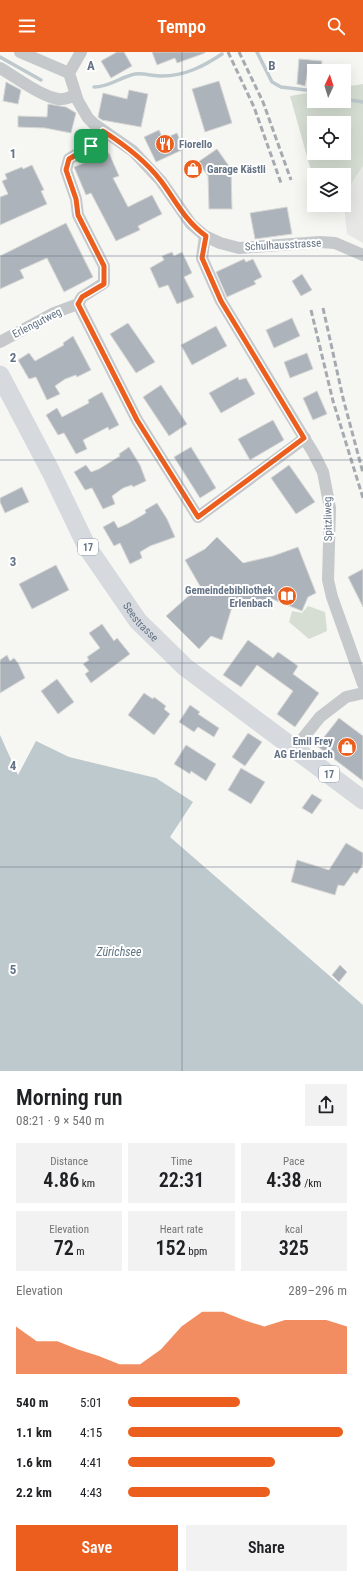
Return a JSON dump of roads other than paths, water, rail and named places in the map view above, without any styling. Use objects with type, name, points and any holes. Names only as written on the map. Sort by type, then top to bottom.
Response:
[{"type":"main road","name":"Seestrasse","points":[[0,375],[51,472],[87,547],[131,612],[159,643],[185,667],[363,800]]},
{"type":"street","points":[[20,52],[70,72],[81,52]]},
{"type":"street","points":[[0,68],[34,88],[55,98],[64,99],[76,95]]},
{"type":"street","name":"Schulhausstrasse","points":[[70,72],[76,95],[88,118],[103,131],[133,151],[161,181],[191,224],[206,236],[220,244],[239,248],[320,242],[335,243],[363,256]]},
{"type":"street","name":"Erlengutweg","points":[[0,342],[54,313],[78,304],[82,297],[104,284],[104,266],[78,215],[76,199],[67,177],[66,165],[69,159],[91,146],[103,131]]},
{"type":"street","name":"Spitzliweg","points":[[206,236],[202,258],[221,301],[314,454],[324,478],[330,508],[328,580],[332,596],[363,684]]},
{"type":"street","points":[[78,304],[137,420],[198,517],[304,438]]},
{"type":"street","points":[[295,748],[320,717],[346,697],[363,693]]},
{"type":"water","name":"Zürichsee","points":[[0,735],[18,775],[36,741],[69,757],[156,778],[193,802],[170,837],[363,1005],[363,1071],[0,1071]]},
{"type":"waterway","points":[[257,52],[272,82],[281,87],[307,90]]},
{"type":"waterway","points":[[94,87],[110,84],[135,74],[162,76],[179,74],[194,70],[222,54]]},
{"type":"waterway","points":[[0,57],[41,80]]},
{"type":"waterway","points":[[351,100],[363,102]]},
{"type":"railway","points":[[228,52],[254,107],[281,183]]},
{"type":"railway","points":[[239,52],[263,102],[291,180]]},
{"type":"railway","points":[[323,308],[343,398],[363,473]]},
{"type":"railway","points":[[311,310],[333,401],[363,498]]},
{"type":"place","name":"Fiorello","points":[[165,144]]},
{"type":"place","name":"Garage Kästli","points":[[193,169]]},
{"type":"place","name":"Gemeindebibliothek Erlenbach","points":[[287,596]]},
{"type":"place","name":"Emil Frey AG Erlenbach","points":[[347,747]]}]
